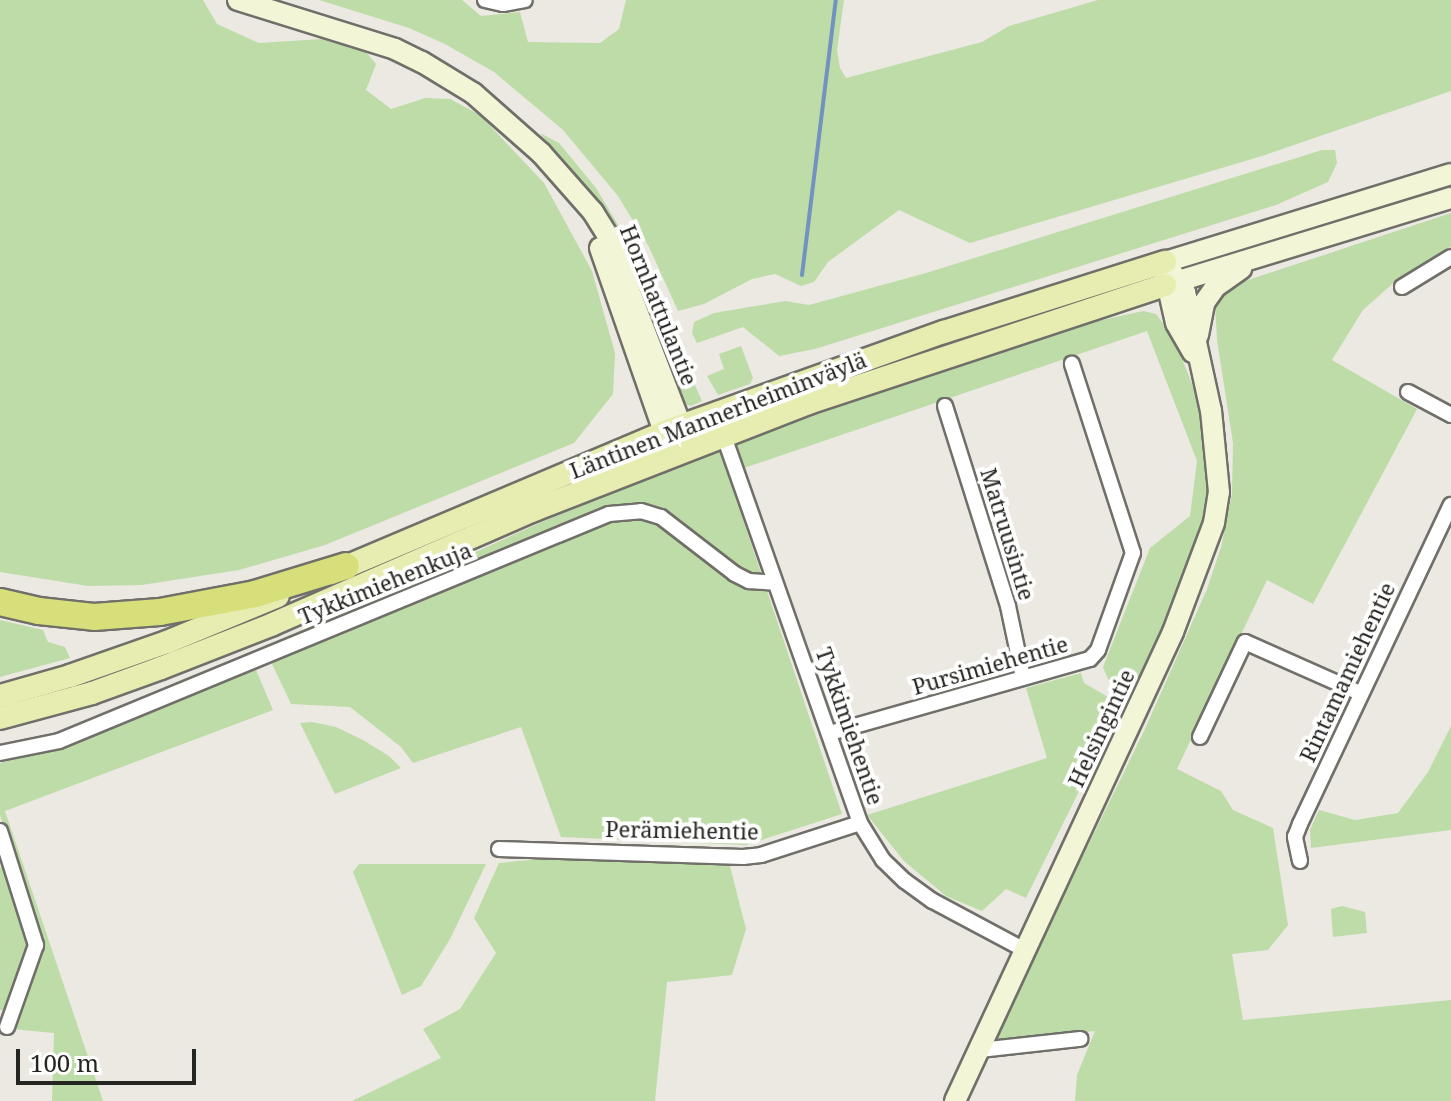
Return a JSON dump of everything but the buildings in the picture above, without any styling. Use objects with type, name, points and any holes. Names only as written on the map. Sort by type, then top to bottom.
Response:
[{"type":"highway","points":[[0,602],[94,617],[160,612],[255,594],[346,566]]},
{"type":"main road","name":"Hornhattulantie","points":[[238,0],[395,49],[473,93],[519,131],[593,212],[609,238],[681,451]]},
{"type":"main road","name":"Läntinen Mannerheiminväylä","points":[[0,696],[70,676],[167,642],[672,429],[944,332],[1451,174]]},
{"type":"main road","name":"Läntinen Mannerheiminväylä","points":[[0,718],[92,693],[161,668],[681,451],[910,368],[1451,198]]},
{"type":"main road","name":"Helsingintie","points":[[955,1101],[1023,949],[1173,632],[1214,523],[1219,492],[1218,456],[1197,360],[1196,339],[1204,303],[1215,287],[1262,256]]},
{"type":"main road","name":"Helsingintie","points":[[1165,262],[1196,339]]},
{"type":"main road","name":"Helsingintie","points":[[1173,283],[1176,323],[1197,360]]},
{"type":"street","points":[[485,0],[503,4],[525,0]]},
{"type":"street","points":[[1402,287],[1451,257]]},
{"type":"street","name":"Pursimiehentie","points":[[830,733],[1090,659],[1098,650],[1132,563],[1131,540],[1072,364]]},
{"type":"street","points":[[1408,392],[1451,415]]},
{"type":"street","name":"Matruusintie","points":[[945,406],[1008,606],[1023,677]]},
{"type":"street","name":"Tykkimiehentie","points":[[727,445],[860,823],[883,860],[905,881],[933,901],[1023,949]]},
{"type":"street","name":"Rintamamiehentie","points":[[1300,861],[1295,837],[1360,693],[1451,505]]},
{"type":"street","name":"Tykkimiehenkuja","points":[[0,753],[59,741],[609,514],[641,511],[661,517],[735,574],[749,581],[775,583]]},
{"type":"street","points":[[1200,737],[1245,642],[1360,693]]},
{"type":"street","name":"Perämiehentie","points":[[499,849],[743,857],[761,855],[860,823]]},
{"type":"street","points":[[0,831],[36,945],[7,1027]]},
{"type":"street","points":[[980,1050],[1080,1039]]},
{"type":"green space","points":[[0,0],[203,0],[217,24],[259,43],[322,39],[366,52],[376,64],[366,90],[391,109],[425,98],[450,99],[480,115],[544,183],[592,271],[615,353],[613,394],[574,443],[325,545],[239,570],[142,585],[88,586],[0,572]]},
{"type":"green space","points":[[319,0],[462,0],[481,16],[520,12],[528,42],[600,43],[619,29],[626,0],[844,0],[837,50],[840,68],[846,78],[982,42],[1009,26],[1098,0],[1451,0],[1451,91],[1262,156],[970,243],[899,210],[828,262],[814,282],[801,286],[775,274],[752,279],[704,304],[678,311],[649,247],[618,196],[563,130],[494,72],[445,44],[409,28]]},
{"type":"green space","points":[[540,133],[559,143],[596,188],[636,255],[702,401],[691,406],[682,403],[590,195]]},
{"type":"green space","points":[[1322,150],[1335,150],[1337,163],[1328,182],[1276,205],[815,349],[779,356],[743,327],[697,343],[692,333],[694,322],[714,313],[785,301],[809,305],[926,273]]},
{"type":"green space","points":[[1451,213],[1451,247],[1399,278],[1363,310],[1332,360],[1417,409],[1313,604],[1267,580],[1177,769],[1221,791],[1233,810],[1273,828],[1288,925],[1268,950],[1232,954],[1243,1020],[1451,1000],[1451,1101],[1075,1101],[1077,1075],[1095,1031],[992,1042],[1144,731],[1207,589],[1221,547],[1232,494],[1233,443],[1217,340],[1215,303],[1233,285]]},
{"type":"green space","points":[[1143,311],[1156,314],[1174,338],[1199,402],[1210,482],[1209,508],[1181,589],[1136,691],[1108,679],[1103,667],[1150,548],[1190,516],[1197,461],[1147,331],[744,468],[735,442],[1080,325]]},
{"type":"green space","points":[[741,346],[753,378],[750,384],[718,395],[707,376],[724,369],[719,354]]},
{"type":"green space","points":[[720,451],[842,814],[746,845],[561,837],[521,727],[413,763],[401,747],[350,707],[291,704],[264,647],[560,514]]},
{"type":"green space","points":[[0,620],[43,630],[48,642],[65,647],[70,658],[0,677]]},
{"type":"green space","points":[[254,665],[273,710],[5,811],[103,1101],[52,1101],[54,1033],[12,1029],[41,945],[0,815],[0,763],[50,749]]},
{"type":"green space","points":[[1081,673],[1084,683],[1122,705],[1026,898],[1006,889],[982,911],[946,896],[904,861],[867,815],[1047,758],[1026,688]]},
{"type":"green space","points":[[300,723],[336,727],[363,740],[389,756],[401,768],[335,794]]},
{"type":"green space","points":[[1451,726],[1451,830],[1311,848],[1310,830],[1319,810],[1355,820],[1398,813],[1428,772]]},
{"type":"green space","points":[[559,857],[730,866],[746,929],[732,975],[667,982],[655,1101],[352,1101],[441,1058],[423,1029],[460,1009],[496,953],[474,918],[499,863]]},
{"type":"green space","points":[[359,864],[486,864],[450,939],[421,986],[402,995],[353,872]]},
{"type":"green space","points":[[7,865],[32,944],[8,1011],[0,1010],[0,868]]},
{"type":"green space","points":[[1342,906],[1365,912],[1367,933],[1333,937],[1331,909]]},
{"type":"waterway","points":[[802,275],[836,0]]}]
